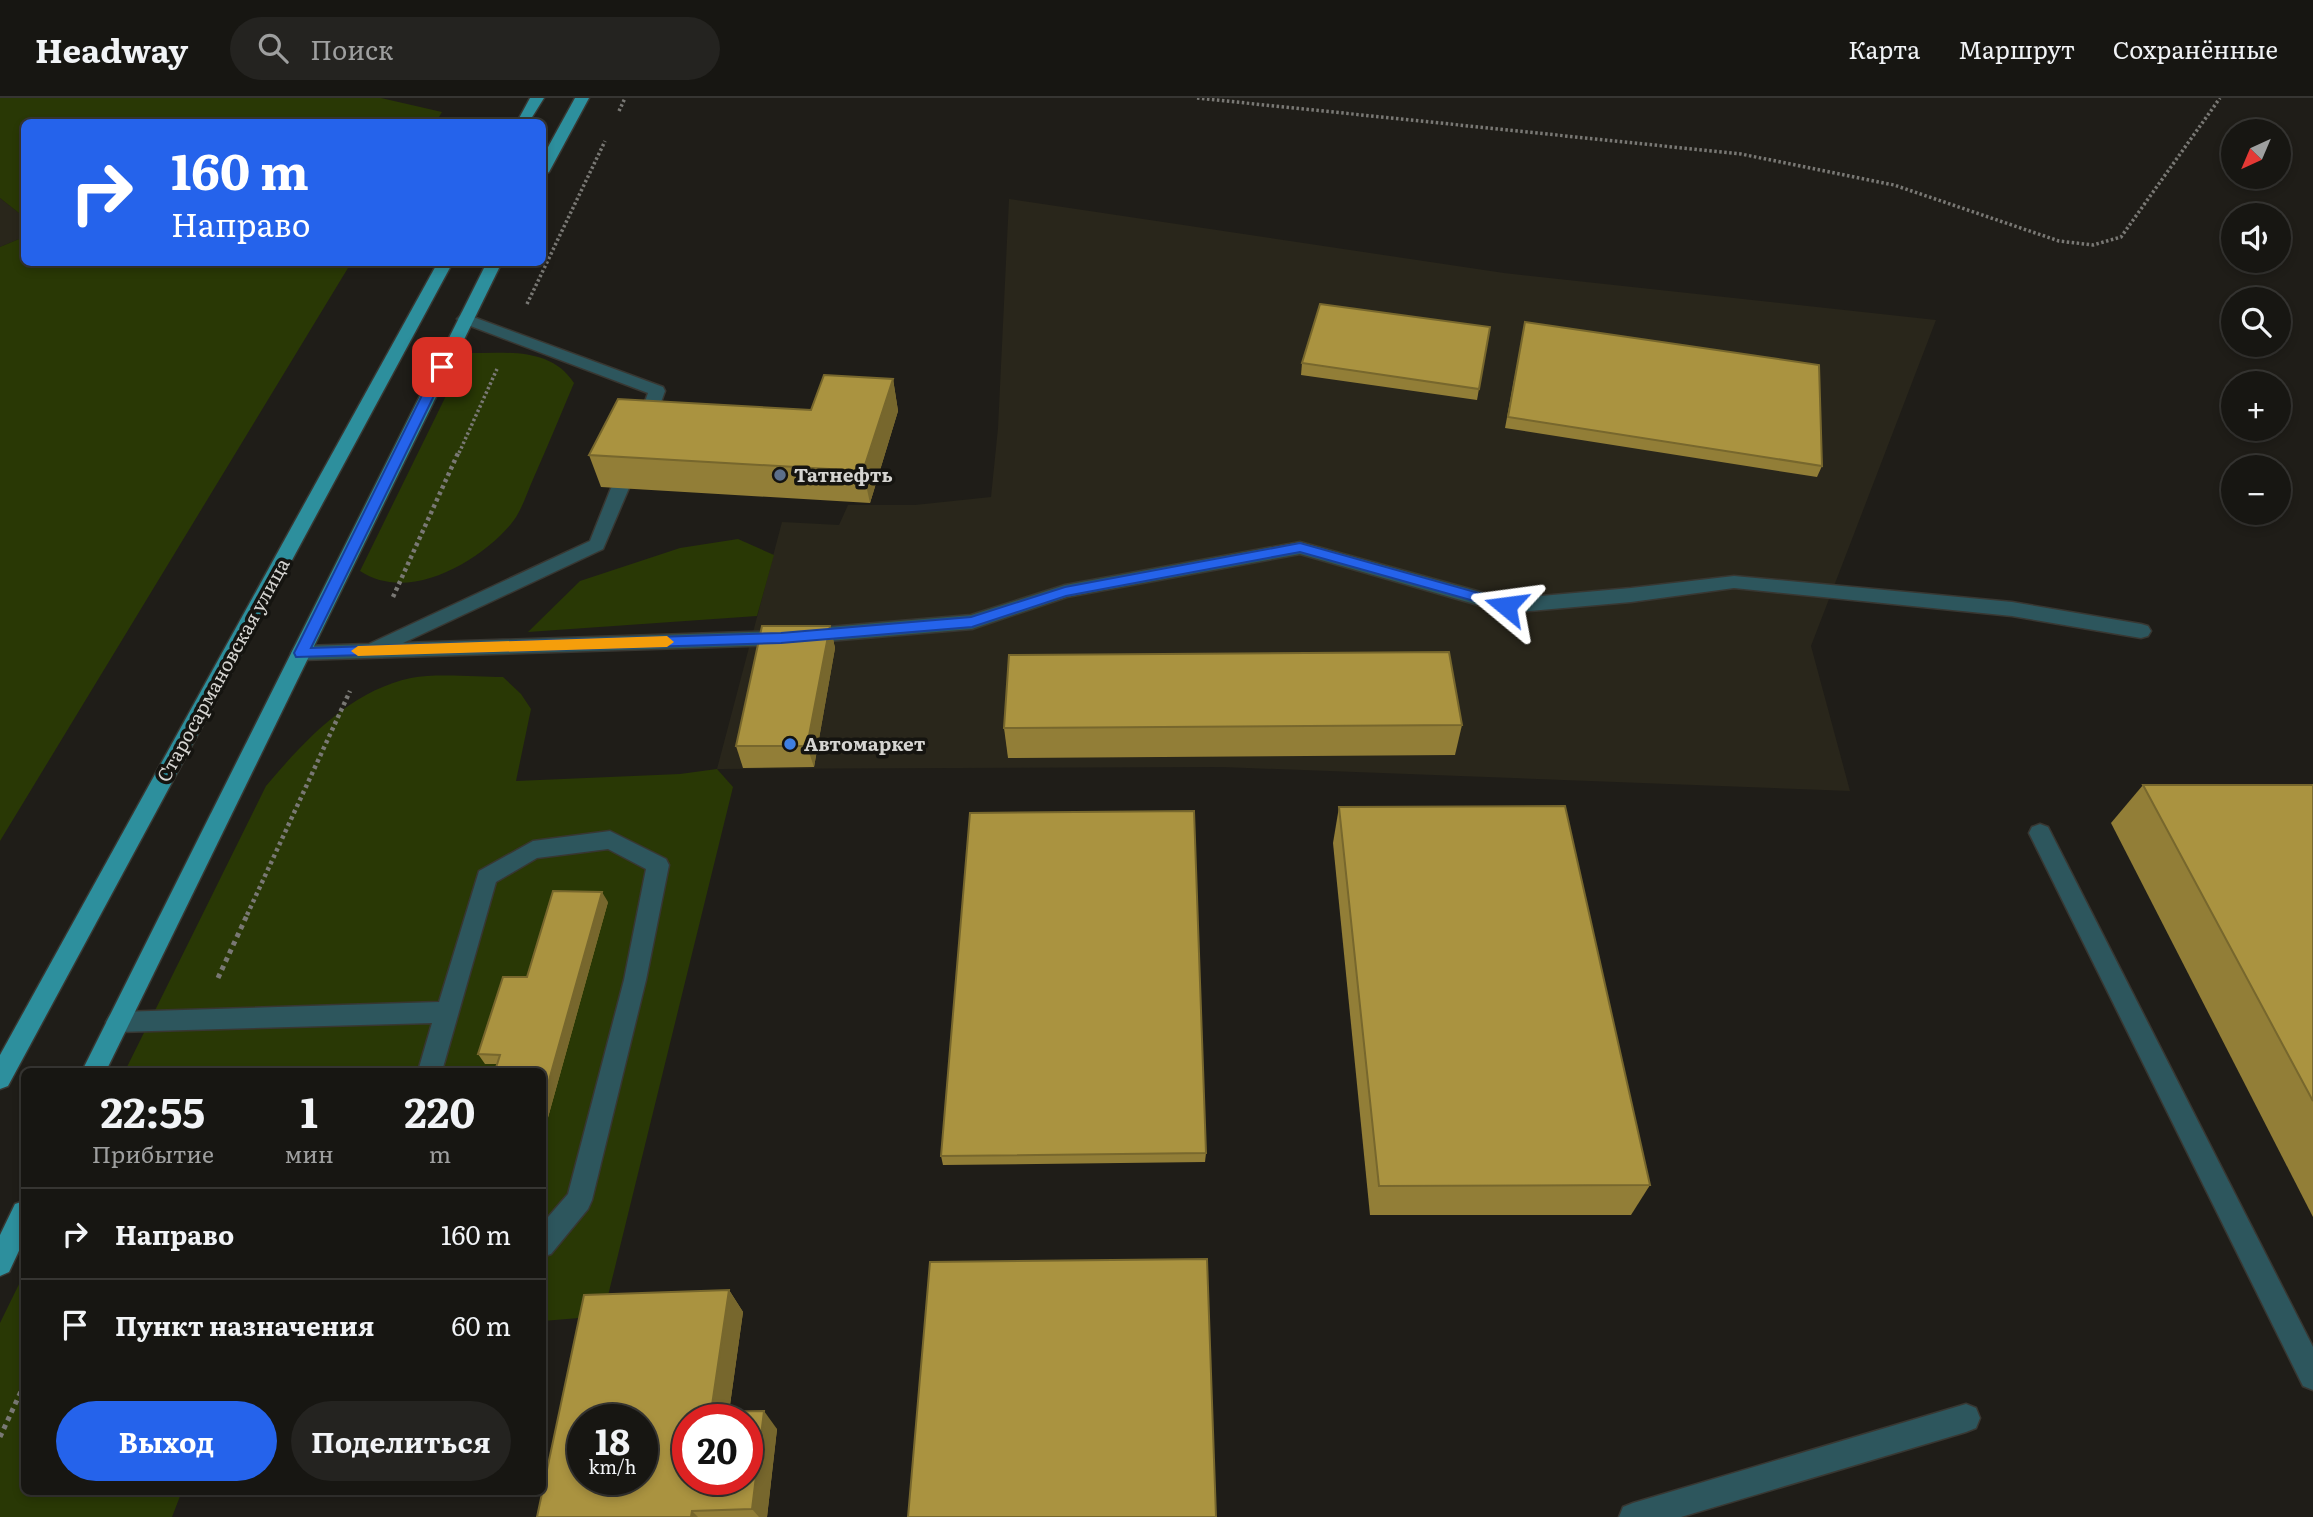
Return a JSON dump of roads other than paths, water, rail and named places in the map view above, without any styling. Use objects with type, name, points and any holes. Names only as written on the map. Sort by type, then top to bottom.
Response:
[{"type":"main road","points":[[525,119],[537,98]]},
{"type":"main road","points":[[546,165],[582,98]]},
{"type":"main road","name":"Старосармановская улица","points":[[0,1078],[444,266]]},
{"type":"main road","points":[[95,1068],[493,266]]},
{"type":"main road","points":[[0,1263],[21,1219]]},
{"type":"lane","points":[[465,319],[657,391],[642,432]]},
{"type":"lane","points":[[369,651],[597,545],[620,488]]},
{"type":"lane","points":[[301,653],[781,638],[972,622],[1065,592],[1300,548],[1506,606],[1631,595],[1734,582],[2012,609],[2141,631]]},
{"type":"lane","points":[[2040,833],[2313,1376]]},
{"type":"lane","points":[[431,1068],[487,877],[533,850],[610,840],[658,865],[635,980],[579,1200],[546,1240]]},
{"type":"lane","points":[[118,1022],[449,1012]]},
{"type":"lane","points":[[1633,1517],[1966,1418]]},
{"type":"place","name":"Татнефть","points":[[780,475]]},
{"type":"place","name":"Автомаркет","points":[[790,744]]}]
